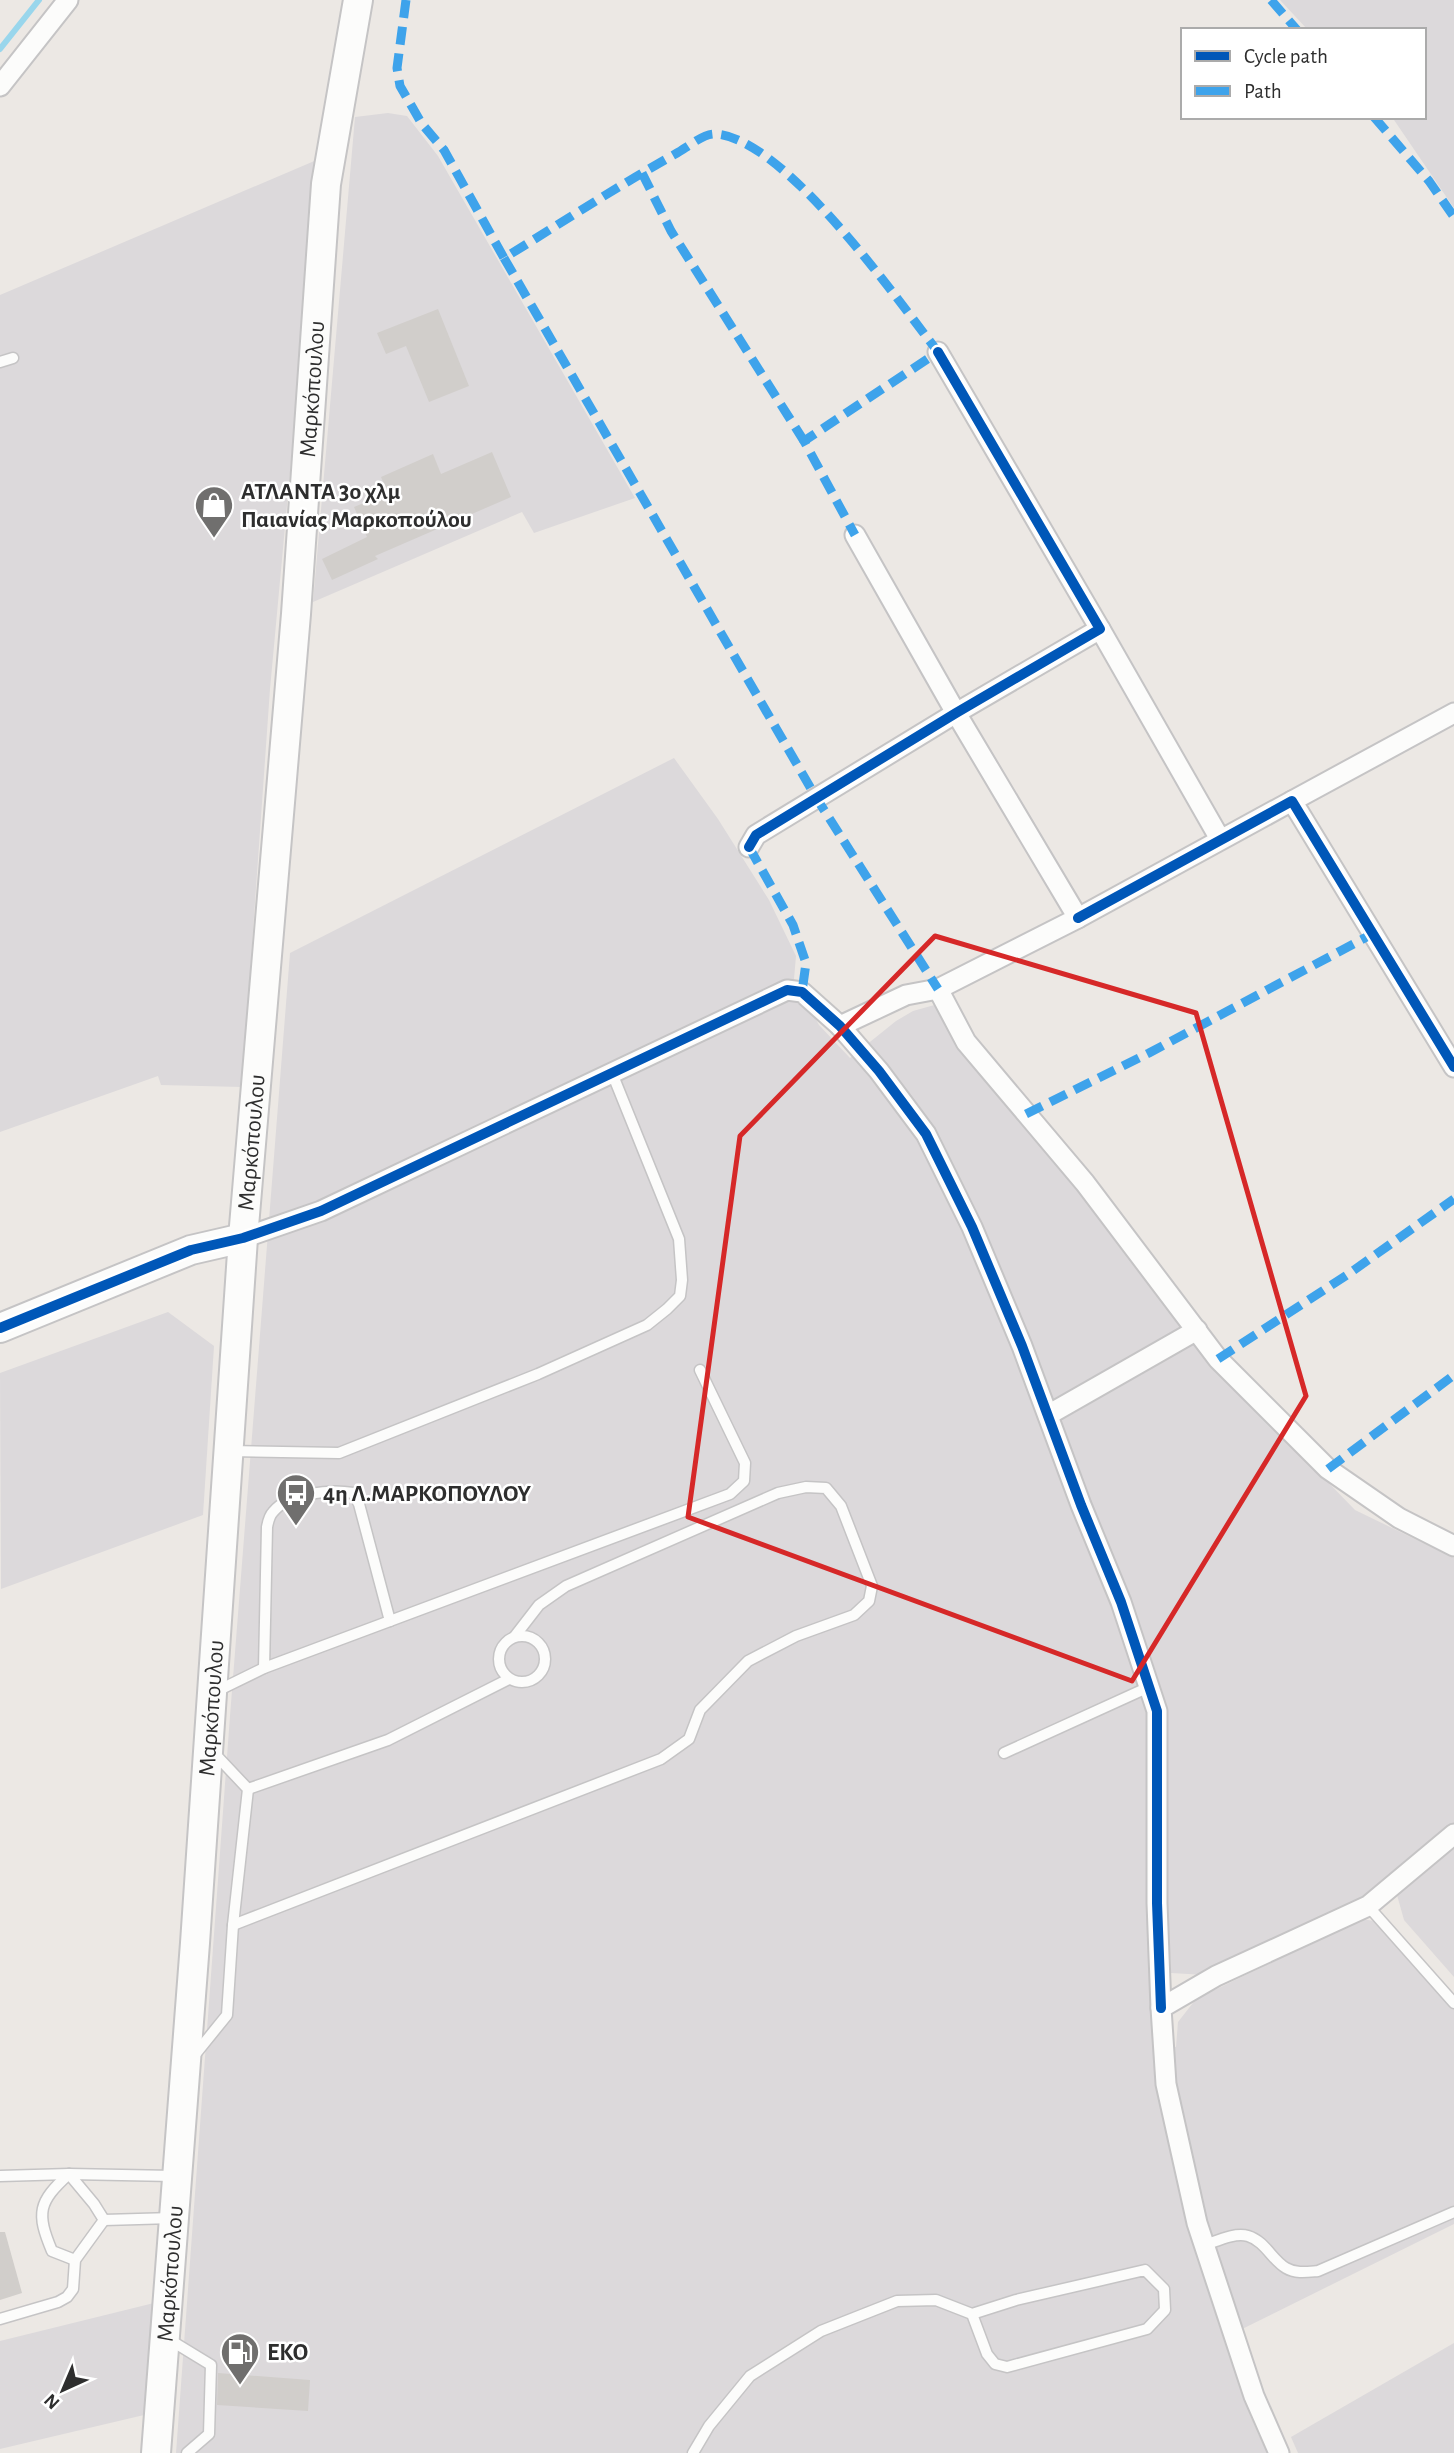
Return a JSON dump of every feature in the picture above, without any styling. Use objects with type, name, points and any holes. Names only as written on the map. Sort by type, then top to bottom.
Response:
[{"type":"main road","name":"Μαρκόπουλου","points":[[156,2453],[195,1943],[243,1238],[296,614],[326,184],[358,0]]},
{"type":"main road","points":[[0,1328],[191,1250],[243,1238]]},
{"type":"street","points":[[0,86],[68,0]]},
{"type":"street","points":[[938,352],[1220,839]]},
{"type":"street","points":[[855,535],[956,713],[1078,918]]},
{"type":"street","points":[[748,847],[756,835],[1100,629]]},
{"type":"street","points":[[840,1026],[906,995],[938,989],[1078,918],[1454,713]]},
{"type":"street","points":[[1292,801],[1454,1067]]},
{"type":"street","points":[[938,989],[966,1042],[1085,1183],[1218,1359],[1328,1469],[1399,1518],[1454,1546]]},
{"type":"street","points":[[243,1238],[321,1211],[787,990],[802,992],[840,1026],[879,1071],[926,1134],[972,1227],[1022,1346],[1121,1602],[1157,1711],[1157,1903],[1166,2084],[1183,2164],[1205,2245],[1254,2396],[1279,2453]]},
{"type":"street","points":[[1048,1415],[1197,1331]]},
{"type":"street","points":[[1161,2008],[1216,1976],[1368,1906],[1454,1834]]},
{"type":"lane","points":[[0,362],[13,358]]},
{"type":"lane","points":[[230,1451],[339,1453],[538,1374],[647,1325],[667,1309],[680,1296],[682,1280],[679,1239],[612,1073]]},
{"type":"lane","points":[[210,1694],[264,1668],[730,1494],[744,1481],[745,1463],[700,1370]]},
{"type":"lane","points":[[233,1924],[661,1759],[689,1739],[700,1710],[748,1661],[796,1636],[854,1615],[869,1601],[872,1586],[841,1506],[826,1488],[806,1487],[778,1493],[566,1586],[539,1605],[515,1636],[502,1645],[499,1652],[499,1667],[509,1679],[516,1682],[532,1680],[543,1670],[545,1654],[537,1641],[530,1637],[515,1636]]},
{"type":"lane","points":[[264,1668],[267,1527],[271,1513],[282,1503],[309,1494],[339,1491],[353,1493],[359,1504],[390,1621]]},
{"type":"lane","points":[[248,1789],[387,1740],[509,1679]]},
{"type":"lane","points":[[1003,1753],[1149,1687]]},
{"type":"lane","points":[[184,2068],[227,2015],[233,1924],[248,1789],[207,1746]]},
{"type":"lane","points":[[1368,1906],[1454,2003]]},
{"type":"lane","points":[[69,2174],[104,2220]]},
{"type":"lane","points":[[69,2174],[53,2189],[42,2208],[41,2226],[52,2251],[75,2260]]},
{"type":"lane","points":[[0,2176],[176,2176]]},
{"type":"lane","points":[[1205,2245],[1233,2236],[1247,2236],[1263,2245],[1284,2268],[1299,2273],[1318,2271],[1454,2212]]},
{"type":"lane","points":[[104,2220],[173,2218]]},
{"type":"lane","points":[[0,2319],[67,2297],[73,2289],[75,2260],[104,2220]]},
{"type":"lane","points":[[693,2453],[709,2426],[750,2376],[821,2331],[897,2301],[936,2300],[972,2314],[1016,2300],[1145,2270],[1164,2289],[1165,2310],[1147,2329],[1007,2367],[995,2364],[987,2354],[972,2314]]},
{"type":"lane","points":[[164,2337],[211,2365],[209,2434],[187,2453]]},
{"type":"highlighted area","points":[[935,936],[1196,1013],[1306,1396],[1132,1681],[688,1517],[740,1136]]},
{"type":"shaded area","points":[[1280,0],[1454,0],[1454,208],[1393,119],[1426,119],[1426,28],[1306,28]]},
{"type":"shaded area","points":[[388,113],[407,116],[438,156],[635,498],[534,533],[522,512],[313,602],[355,117]]},
{"type":"shaded area","points":[[319,159],[270,689],[242,1087],[161,1085],[158,1076],[0,1132],[0,295]]},
{"type":"shaded area","points":[[674,758],[718,819],[769,900],[796,956],[794,979],[819,1025],[850,1058],[896,1021],[913,1011],[938,1004],[963,1052],[1116,1238],[1217,1368],[1355,1510],[1454,1558],[1454,1828],[1364,1902],[1205,1975],[1171,1973],[1169,1931],[1149,1940],[1156,2050],[1176,2047],[1178,2022],[1196,1999],[1362,1919],[1374,1921],[1454,2009],[1454,2224],[1226,2337],[1250,2415],[1267,2453],[176,2453],[290,953]]},
{"type":"shaded area","points":[[168,1312],[214,1346],[203,1515],[1,1589],[0,1373]]},
{"type":"shaded area","points":[[1454,1843],[1454,1977],[1404,1920],[1395,1888]]},
{"type":"shaded area","points":[[154,2303],[144,2415],[0,2449],[0,2341]]},
{"type":"shaded area","points":[[1454,2343],[1454,2453],[1298,2453],[1291,2437]]},
{"type":"building","points":[[438,309],[469,386],[429,402],[406,346],[386,354],[377,333]]},
{"type":"building","points":[[492,452],[511,497],[375,556],[378,559],[332,580],[322,559],[367,537],[354,507],[388,493],[381,477],[433,454],[441,474]]},
{"type":"building","points":[[0,2232],[5,2232],[22,2293],[0,2300]]},
{"type":"building","points":[[218,2373],[310,2380],[308,2411],[217,2405]]},
{"type":"waterway","points":[[0,49],[39,0]]},
{"type":"marked path","points":[[406,0],[397,68],[400,86],[422,124],[444,150],[504,258],[611,191],[705,136],[714,134],[741,141],[772,161],[804,189],[867,260],[938,352],[804,441],[855,535]]},
{"type":"marked path","points":[[1271,0],[1295,28]]},
{"type":"marked path","points":[[1376,119],[1429,181],[1454,217]]},
{"type":"marked path","points":[[642,173],[671,231],[804,441]]},
{"type":"marked path","points":[[504,258],[817,799],[938,989]]},
{"type":"marked path","points":[[749,847],[793,925],[806,963],[802,992]]},
{"type":"marked path","points":[[1026,1114],[1149,1053],[1374,933]]},
{"type":"marked path","points":[[1218,1359],[1347,1275],[1454,1199]]},
{"type":"marked path","points":[[1328,1469],[1454,1375]]},
{"type":"cycle path","points":[[749,847],[756,835],[1100,629],[938,352]]},
{"type":"cycle path","points":[[1078,918],[1292,801],[1454,1067]]},
{"type":"cycle path","points":[[0,1328],[191,1250],[243,1238],[321,1211],[787,990],[802,992],[840,1026],[879,1071],[926,1134],[972,1227],[1022,1346],[1081,1505],[1121,1602],[1157,1711],[1157,1903],[1161,2008]]},
{"type":"place","name":"ΑΤΛΑΝΤΑ 3ο χλμ Παιανίας Μαρκοπούλου","points":[[214,539]]},
{"type":"place","name":"4η Λ.ΜΑΡΚΟΠΟΥΛΟΥ","points":[[296,1527]]},
{"type":"place","name":"EKO","points":[[240,2386]]}]
